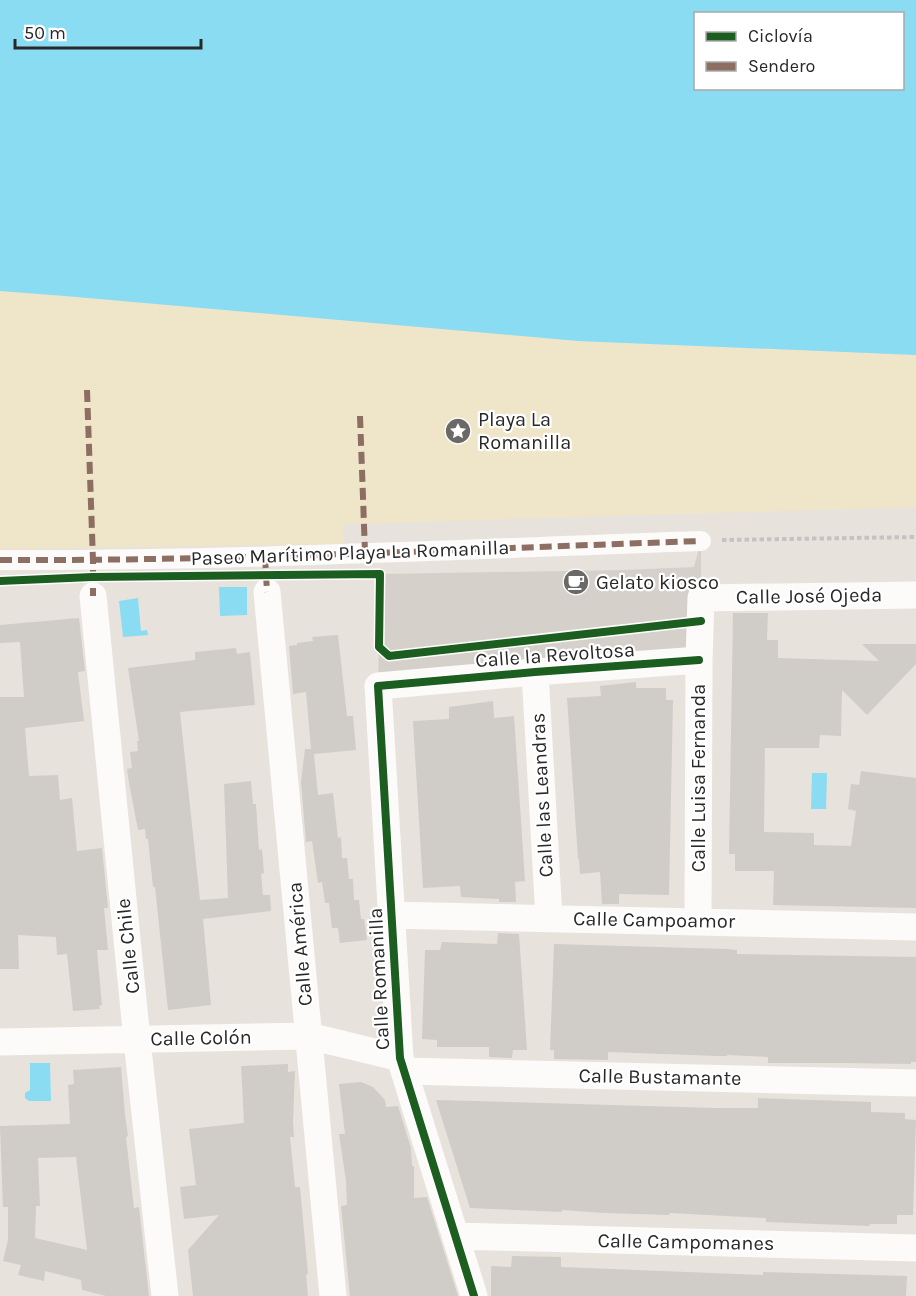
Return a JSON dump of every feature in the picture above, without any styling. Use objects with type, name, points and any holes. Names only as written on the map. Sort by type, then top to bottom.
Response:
[{"type":"street","name":"Paseo Marítimo Playa La Romanilla","points":[[0,560],[93,561],[700,541]]},
{"type":"street","name":"Calle América","points":[[267,592],[333,1296]]},
{"type":"street","name":"Calle José Ojeda","points":[[701,598],[916,595]]},
{"type":"street","name":"Calle Chile","points":[[93,596],[165,1296]]},
{"type":"street","name":"Calle Luisa Fernanda","points":[[698,921],[701,598]]},
{"type":"street","name":"Calle la Revoltosa","points":[[378,686],[699,660]]},
{"type":"street","name":"Calle las Leandras","points":[[534,672],[549,918]]},
{"type":"street","name":"Calle Romanilla","points":[[378,686],[402,1065],[474,1296]]},
{"type":"street","name":"Calle Campoamor","points":[[392,915],[916,927]]},
{"type":"street","name":"Calle Colón","points":[[0,1042],[309,1036],[402,1065]]},
{"type":"street","name":"Calle Bustamante","points":[[402,1065],[916,1083]]},
{"type":"street","name":"Calle Campomanes","points":[[456,1236],[916,1248]]},
{"type":"path","points":[[700,541],[916,537]]},
{"type":"sand","name":"Playa La Romanilla","points":[[0,291],[578,341],[916,355],[916,507],[343,524],[343,544],[0,549]]},
{"type":"shaded area","points":[[701,541],[699,660],[378,686],[380,574],[694,567]]},
{"type":"water","points":[[0,0],[916,0],[916,355],[578,341],[0,291]]},
{"type":"water","points":[[219,587],[247,587],[247,615],[220,616]]},
{"type":"water","points":[[138,598],[141,631],[147,630],[148,635],[123,637],[119,601]]},
{"type":"water","points":[[812,773],[827,773],[826,809],[811,809]]},
{"type":"water","points":[[30,1063],[50,1063],[51,1101],[29,1101],[25,1098],[25,1093],[30,1090]]},
{"type":"building","points":[[733,613],[768,613],[767,640],[778,640],[778,658],[879,661],[862,644],[916,644],[916,664],[867,715],[842,690],[841,736],[820,735],[819,748],[765,748],[764,832],[814,833],[814,845],[851,846],[856,811],[848,809],[851,784],[859,785],[861,771],[916,778],[916,908],[773,905],[774,871],[735,871],[735,854],[729,854]]},
{"type":"building","points":[[79,618],[85,671],[78,672],[84,721],[25,728],[29,776],[58,775],[60,800],[72,798],[77,851],[102,848],[108,908],[104,908],[108,950],[97,950],[102,1005],[99,1006],[100,1009],[73,1011],[67,954],[57,955],[56,937],[18,935],[19,969],[0,969],[0,697],[24,697],[20,642],[0,643],[0,625]]},
{"type":"building","points":[[338,635],[347,716],[353,716],[356,750],[314,754],[318,795],[333,793],[338,838],[341,837],[342,858],[347,858],[349,879],[353,879],[354,900],[359,900],[367,940],[340,943],[338,928],[332,928],[329,903],[325,903],[322,882],[318,883],[312,841],[306,842],[301,782],[305,749],[311,749],[306,692],[293,694],[289,646],[313,641],[312,637]]},
{"type":"building","points":[[236,648],[237,654],[250,652],[255,705],[180,712],[200,900],[228,898],[224,784],[251,781],[253,804],[256,804],[259,850],[262,849],[263,895],[270,895],[271,911],[203,919],[211,1005],[168,1010],[148,839],[146,839],[145,829],[138,830],[127,769],[132,768],[130,752],[138,751],[137,741],[139,741],[128,668],[195,660],[195,652]]},
{"type":"building","points":[[636,682],[636,688],[666,688],[666,700],[673,700],[669,895],[619,894],[619,904],[602,904],[600,872],[580,874],[567,698],[601,696],[600,686]]},
{"type":"building","points":[[493,701],[494,718],[514,716],[525,881],[515,882],[516,902],[461,897],[460,886],[423,888],[413,721],[449,719],[449,707]]},
{"type":"building","points":[[498,933],[519,934],[527,1050],[513,1050],[512,1058],[489,1057],[489,1047],[437,1047],[437,1040],[422,1039],[425,950],[440,950],[442,942],[497,944]]},
{"type":"building","points":[[554,944],[727,949],[737,950],[737,954],[916,957],[916,1062],[911,1062],[911,1064],[768,1063],[768,1057],[608,1052],[608,1060],[554,1059],[554,1050],[550,1050]]},
{"type":"building","points":[[288,1064],[288,1072],[295,1071],[294,1137],[290,1137],[295,1187],[300,1187],[308,1296],[193,1296],[188,1250],[219,1215],[184,1219],[180,1187],[196,1185],[189,1129],[244,1123],[241,1066]]},
{"type":"building","points":[[121,1067],[134,1208],[139,1207],[149,1296],[106,1296],[82,1290],[81,1280],[45,1271],[44,1281],[18,1275],[21,1265],[3,1261],[8,1240],[8,1207],[3,1207],[0,1126],[70,1124],[68,1085],[74,1084],[73,1070]],"holes":[[[76,1157],[87,1250],[35,1238],[36,1206],[40,1206],[38,1158]]]},
{"type":"building","points":[[361,1082],[373,1087],[385,1100],[386,1107],[398,1106],[411,1148],[412,1166],[414,1166],[414,1198],[427,1197],[458,1296],[350,1296],[341,1206],[347,1205],[339,1134],[345,1134],[339,1084]]},
{"type":"building","points":[[758,1098],[871,1102],[871,1112],[905,1113],[905,1119],[916,1120],[913,1215],[897,1215],[897,1224],[870,1224],[869,1226],[766,1222],[766,1218],[670,1213],[669,1215],[470,1208],[436,1100],[758,1108]]},
{"type":"building","points":[[512,1256],[561,1257],[561,1267],[763,1275],[763,1272],[907,1276],[906,1296],[491,1296],[491,1266],[511,1267]]},
{"type":"marked path","points":[[87,390],[93,596]]},
{"type":"marked path","points":[[360,416],[365,552]]},
{"type":"marked path","points":[[0,560],[263,557],[701,541]]},
{"type":"marked path","points":[[265,556],[267,592]]},
{"type":"cycle path","points":[[0,581],[92,577],[380,574],[379,647],[389,656],[701,621]]},
{"type":"cycle path","points":[[474,1296],[400,1058],[378,686],[699,660]]},
{"type":"place","name":"Playa La Romanilla","points":[[458,431]]},
{"type":"place","name":"Gelato kiosco","points":[[576,582]]}]
